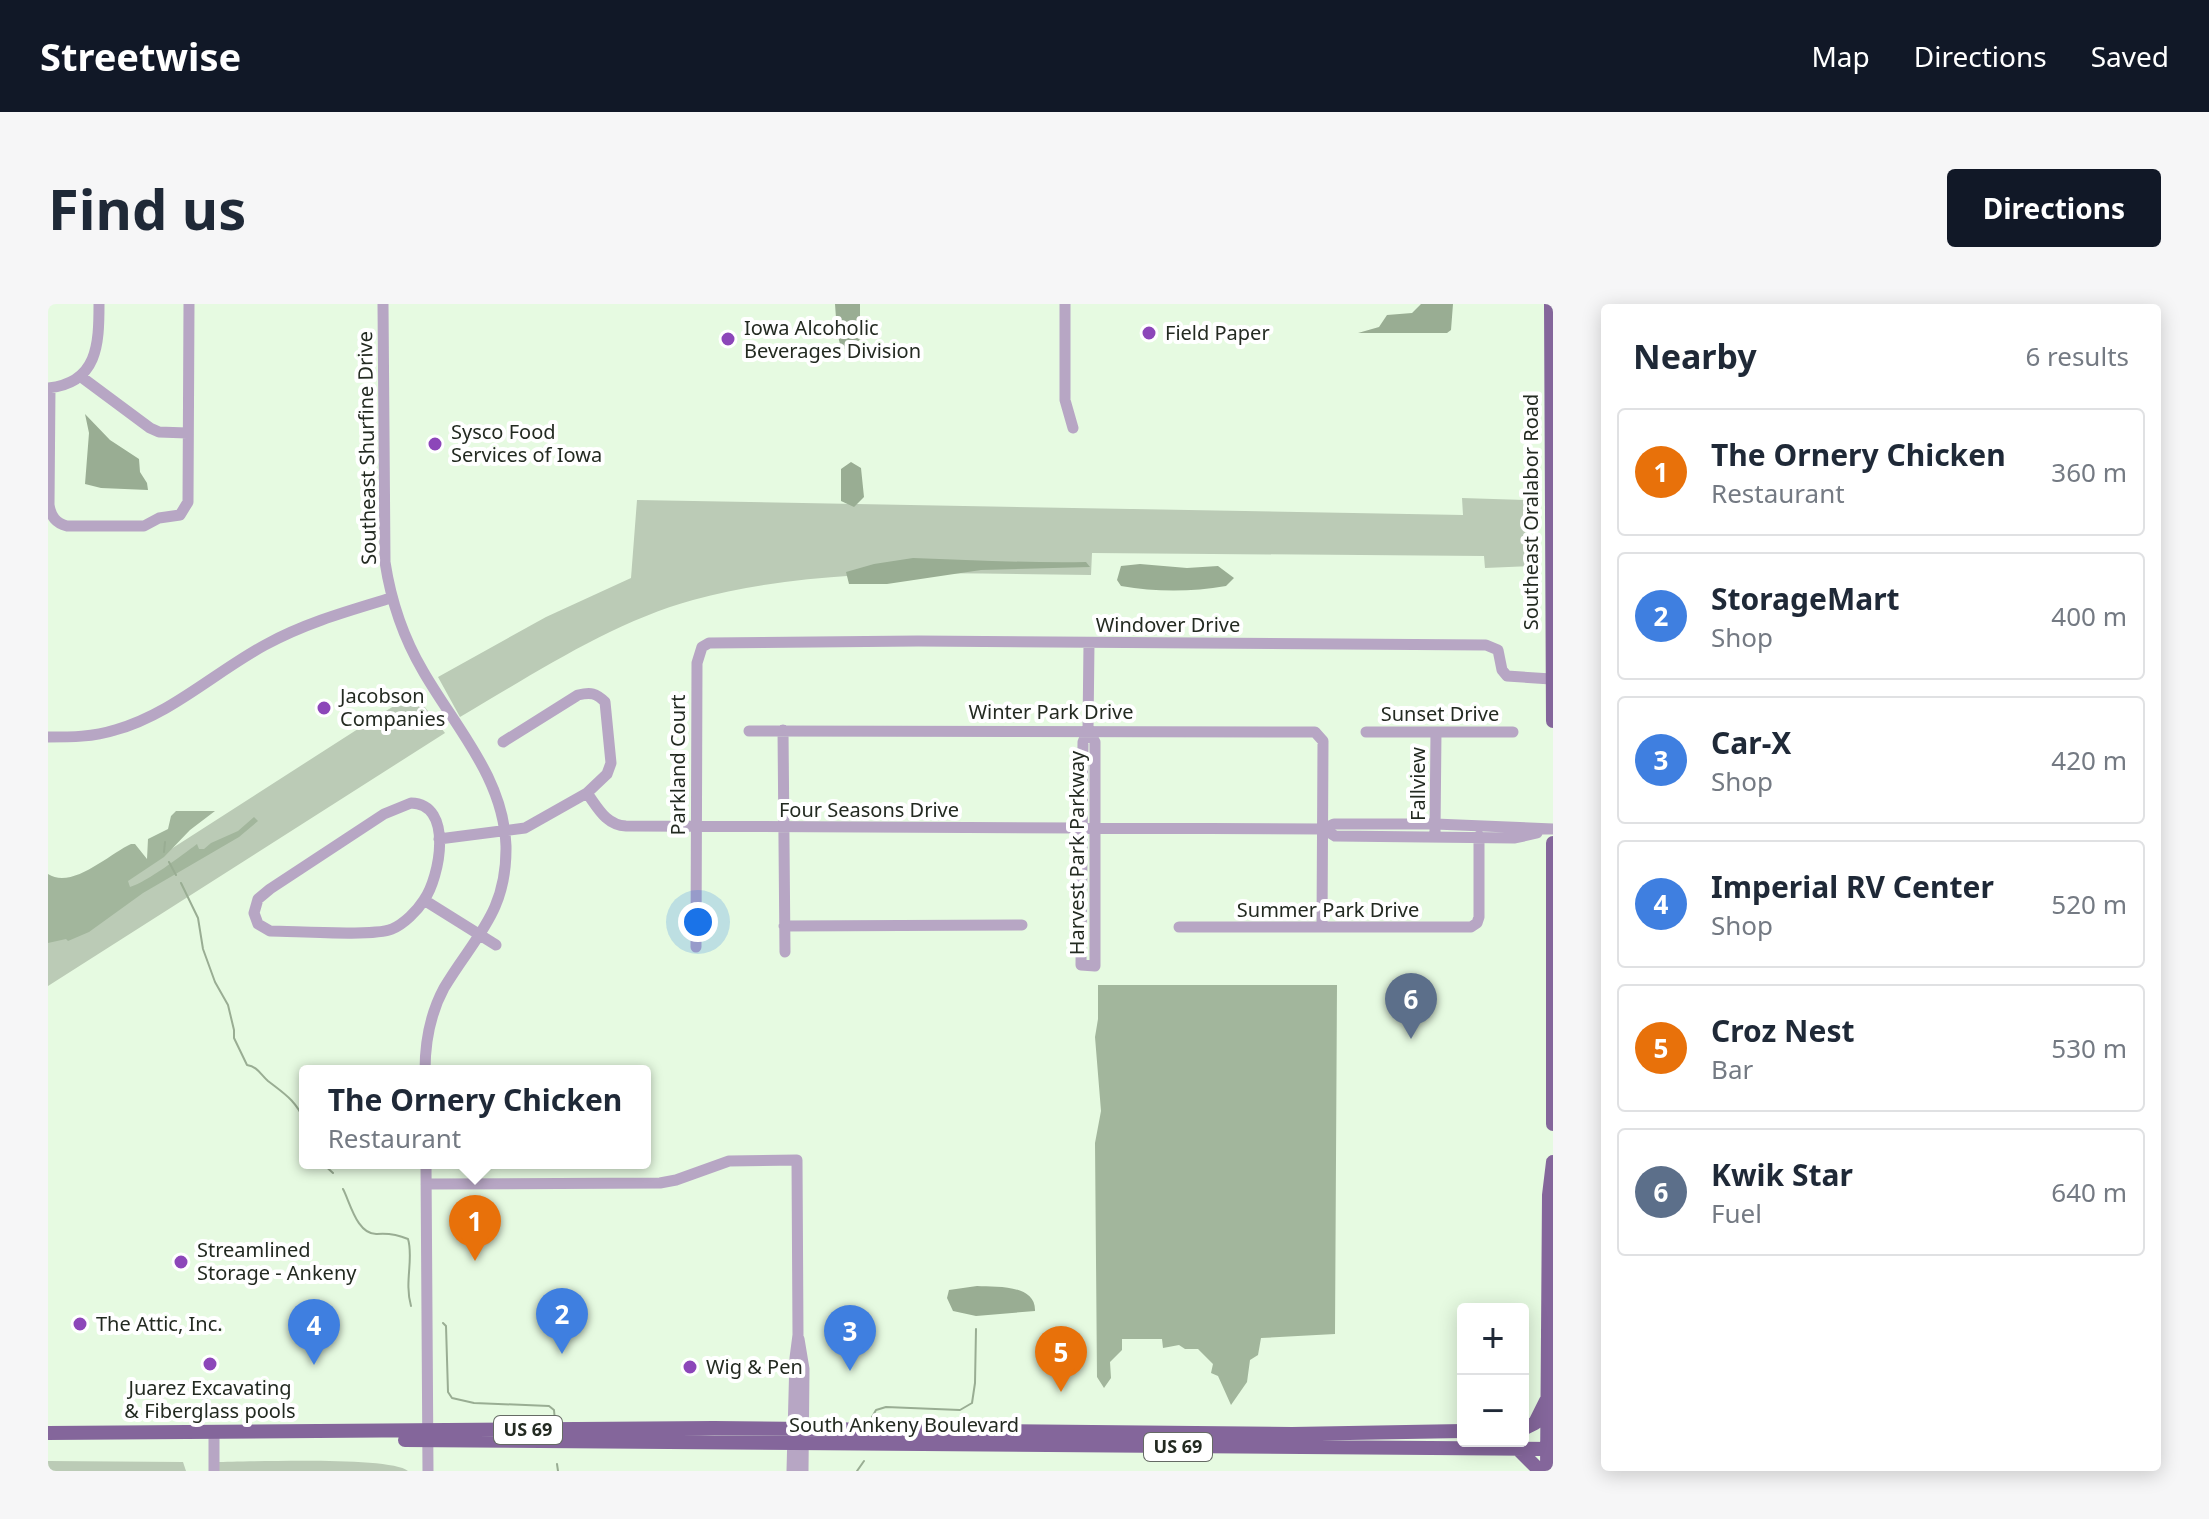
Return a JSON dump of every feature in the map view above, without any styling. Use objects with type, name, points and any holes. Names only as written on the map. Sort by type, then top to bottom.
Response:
[{"type":"main road","name":"Southeast Oralabor Road","points":[[1551,304],[1553,721]]},
{"type":"main road","points":[[1553,843],[1553,1124]]},
{"type":"main road","points":[[1547,1471],[1550,1440],[1549,1195],[1553,1162]]},
{"type":"main road","points":[[1529,1426],[1535,1423],[1548,1393]]},
{"type":"main road","name":"South Ankeny Boulevard","points":[[48,1433],[254,1433],[301,1429],[428,1435],[1113,1439],[1518,1449],[1550,1440]]},
{"type":"main road","name":"South Ankeny Boulevard","points":[[1113,1439],[1457,1431]]},
{"type":"main road","points":[[1529,1432],[1550,1440]]},
{"type":"main road","points":[[1518,1449],[1540,1471]]},
{"type":"street","points":[[99,304],[99,344],[92,362],[80,376],[67,384],[49,388],[49,505],[52,516],[61,524],[144,526],[159,518],[177,517],[183,513],[188,502],[189,304]]},
{"type":"street","name":"Southeast Shurfine Drive","points":[[383,304],[385,562],[391,598],[421,669],[493,784],[505,831],[504,879],[493,914],[437,1002],[428,1032],[425,1065]]},
{"type":"street","points":[[1065,304],[1065,400],[1073,428]]},
{"type":"street","points":[[80,376],[150,428],[159,432],[187,433]]},
{"type":"street","points":[[48,737],[90,735],[133,724],[284,635],[311,623],[391,598]]},
{"type":"street","name":"Parkland Court","points":[[696,947],[698,654],[702,647],[715,641],[764,641]]},
{"type":"street","name":"Windover Drive","points":[[764,641],[1486,645],[1498,650],[1502,670],[1507,676],[1551,679]]},
{"type":"street","name":"Harvest Park Parkway","points":[[1088,730],[1095,742],[1095,966],[1081,965],[1083,742],[1088,730],[1089,643]]},
{"type":"street","points":[[439,839],[534,825],[587,793],[607,774],[611,763],[608,712],[605,702],[590,692],[578,695],[503,742]]},
{"type":"street","points":[[783,730],[785,952]]},
{"type":"street","name":"Winter Park Drive","points":[[749,731],[1303,731],[1318,734],[1323,741],[1324,829]]},
{"type":"street","name":"Sunset Drive","points":[[1366,732],[1513,732]]},
{"type":"street","name":"Fallview","points":[[1435,830],[1436,732]]},
{"type":"street","name":"Four Seasons Drive","points":[[587,793],[604,817],[620,826],[1324,829],[1335,836],[1435,830],[1553,829]]},
{"type":"street","points":[[420,803],[430,810],[437,820],[439,839],[436,869],[424,900],[402,923],[390,930],[270,931],[258,924],[254,913],[258,899],[398,807],[420,803]]},
{"type":"street","points":[[1322,927],[1324,829]]},
{"type":"street","name":"Four Seasons Drive","points":[[1435,830],[1515,838],[1553,829]]},
{"type":"street","name":"Summer Park Drive","points":[[1179,927],[1468,928],[1475,925],[1479,917],[1479,836]]},
{"type":"street","points":[[424,900],[496,945]]},
{"type":"street","points":[[784,926],[1022,925]]},
{"type":"street","points":[[426,1184],[660,1183],[729,1161],[797,1160],[798,1335],[804,1369],[792,1471]]},
{"type":"street","points":[[426,1169],[428,1471]]},
{"type":"street","points":[[214,1433],[214,1471]]},
{"type":"street","points":[[798,1437],[803,1471]]},
{"type":"shaded area","points":[[835,304],[860,304],[860,339],[852,349],[845,349],[840,344]]},
{"type":"shaded area","points":[[1421,304],[1453,304],[1451,330],[1447,333],[1358,333],[1379,327],[1387,315],[1412,313]]},
{"type":"shaded area","points":[[85,414],[110,440],[139,459],[140,472],[148,490],[101,488],[85,484],[89,433]]},
{"type":"shaded area","points":[[851,462],[861,468],[864,497],[854,507],[841,501],[841,469]]},
{"type":"shaded area","points":[[1462,498],[1525,500],[1530,566],[1485,568],[1484,556],[1092,553],[1091,575],[890,574],[791,581],[693,600],[633,622],[573,651],[460,717],[438,677],[546,617],[631,578],[637,500],[1463,515]]},
{"type":"shaded area","points":[[913,558],[1086,562],[1090,567],[981,570],[887,584],[849,584],[846,572]]},
{"type":"shaded area","points":[[1140,564],[1187,568],[1218,566],[1234,578],[1226,586],[1200,589],[1160,590],[1121,586],[1117,580],[1121,566]]},
{"type":"shaded area","points":[[414,693],[445,733],[48,986],[48,928]]},
{"type":"shaded area","points":[[176,811],[215,811],[190,830],[164,857],[128,881],[130,887],[197,844],[199,849],[204,849],[238,831],[254,817],[258,821],[239,837],[143,893],[89,932],[68,941],[48,943],[48,874],[58,878],[79,874],[131,844],[135,844],[147,859],[148,839],[168,829],[171,816]]},
{"type":"shaded area","points":[[1098,985],[1337,985],[1335,1334],[1261,1338],[1258,1355],[1250,1360],[1247,1382],[1231,1405],[1218,1376],[1211,1373],[1213,1364],[1198,1349],[1185,1349],[1179,1345],[1163,1348],[1162,1339],[1122,1339],[1122,1350],[1110,1362],[1111,1378],[1104,1388],[1097,1377],[1095,1143],[1101,1111],[1095,1037]]},
{"type":"shaded area","points":[[977,1286],[1022,1291],[1034,1302],[1035,1311],[976,1316],[953,1311],[947,1298],[949,1290]]},
{"type":"shaded area","points":[[48,1461],[183,1462],[186,1471],[48,1471]]},
{"type":"shaded area","points":[[216,1462],[375,1463],[408,1471],[217,1471]]},
{"type":"waterway","points":[[164,852],[165,842]]},
{"type":"waterway","points":[[169,862],[176,875]]},
{"type":"waterway","points":[[181,883],[198,918],[203,949],[215,982],[228,1005],[234,1038],[247,1065],[290,1098],[299,1110]]},
{"type":"waterway","points":[[329,1169],[333,1173]]},
{"type":"waterway","points":[[343,1189],[364,1229],[370,1233],[392,1234],[408,1239],[411,1306]]},
{"type":"waterway","points":[[443,1323],[446,1326],[448,1392],[452,1398],[474,1403],[549,1406],[554,1410],[555,1421]]},
{"type":"waterway","points":[[872,1417],[876,1410],[886,1407],[960,1410],[972,1403],[976,1329]]},
{"type":"waterway","points":[[857,1471],[864,1461]]},
{"type":"waterway","points":[[557,1464],[558,1471]]},
{"type":"place","name":"Field Paper","points":[[1149,333]]},
{"type":"place","name":"Iowa Alcoholic Beverages Division","points":[[728,339]]},
{"type":"place","name":"Sysco Food Services of Iowa","points":[[435,444]]},
{"type":"place","name":"Jacobson Companies","points":[[324,708]]},
{"type":"place","name":"Kwik Star","points":[[1411,1039]]},
{"type":"place","name":"The Ornery Chicken","points":[[475,1261]]},
{"type":"place","name":"Streamlined Storage - Ankeny","points":[[181,1262]]},
{"type":"place","name":"The Attic, Inc.","points":[[80,1324]]},
{"type":"place","name":"StorageMart","points":[[562,1354]]},
{"type":"place","name":"Juarez Excavating & Fiberglass pools","points":[[210,1364]]},
{"type":"place","name":"Imperial RV Center","points":[[314,1365]]},
{"type":"place","name":"Wig & Pen","points":[[690,1367]]},
{"type":"place","name":"Car-X","points":[[850,1371]]},
{"type":"place","name":"Croz Nest","points":[[1061,1392]]}]
